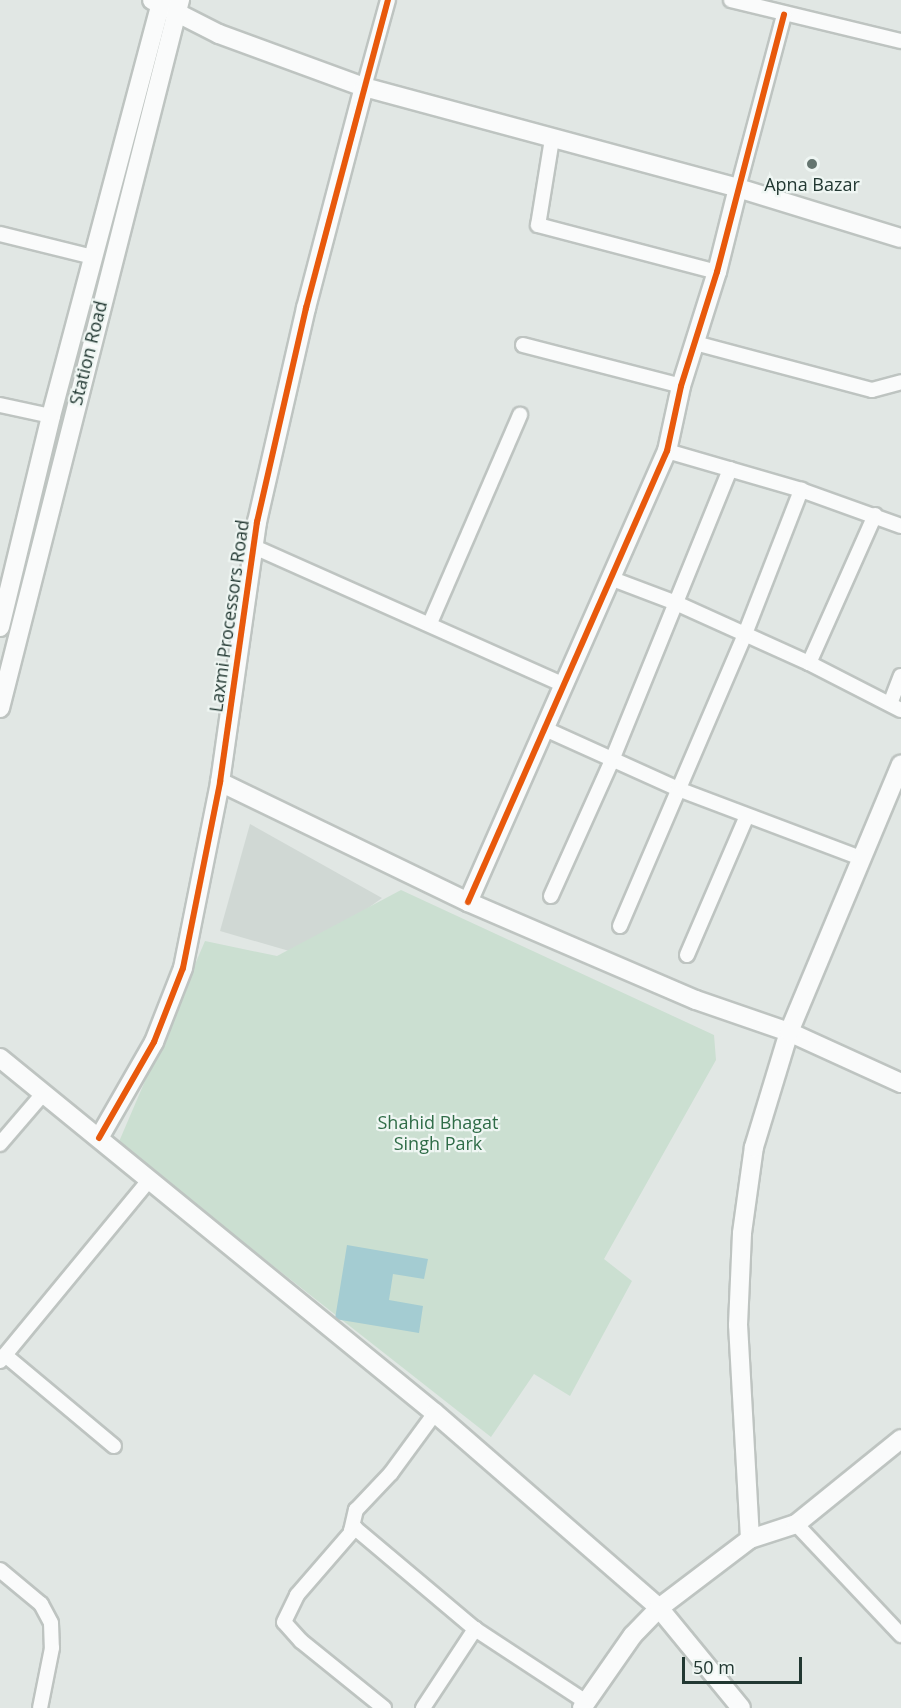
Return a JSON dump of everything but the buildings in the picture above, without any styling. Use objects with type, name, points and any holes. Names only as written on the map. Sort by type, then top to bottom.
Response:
[{"type":"main road","points":[[166,4],[364,87],[738,188],[901,238]]},
{"type":"main road","name":"Station Road","points":[[0,627],[51,416],[93,257],[166,4]]},
{"type":"main road","name":"Station Road","points":[[0,708],[166,4]]},
{"type":"main road","name":"Laxmi Processors Road","points":[[99,1138],[154,1042],[183,968],[220,782],[252,546],[306,308],[364,87]]},
{"type":"main road","points":[[468,902],[562,684],[667,451],[681,386],[717,272],[738,188]]},
{"type":"main road","points":[[750,1539],[738,1325],[742,1233],[754,1147],[789,1032],[901,764]]},
{"type":"main road","points":[[220,782],[468,902],[696,1000],[789,1032],[901,1083]]},
{"type":"main road","points":[[0,1058],[42,1095],[150,1179],[435,1413],[659,1608],[741,1708]]},
{"type":"main road","points":[[584,1705],[633,1635],[659,1608],[750,1539],[796,1524],[901,1439]]},
{"type":"street","points":[[364,87],[388,0]]},
{"type":"street","points":[[731,0],[784,15],[901,41]]},
{"type":"street","points":[[738,188],[784,15]]},
{"type":"street","points":[[552,139],[538,225],[717,272]]},
{"type":"street","points":[[0,234],[93,257]]},
{"type":"street","points":[[694,343],[872,390],[901,382]]},
{"type":"street","points":[[523,345],[681,386]]},
{"type":"street","points":[[0,405],[51,416]]},
{"type":"street","points":[[430,622],[520,415]]},
{"type":"street","points":[[667,451],[801,490],[901,526]]},
{"type":"street","points":[[551,896],[612,760],[730,469]]},
{"type":"street","points":[[620,926],[745,634],[801,490]]},
{"type":"street","points":[[809,663],[875,515]]},
{"type":"street","points":[[252,546],[430,622],[562,684]]},
{"type":"street","points":[[610,578],[676,603],[745,634],[809,663],[895,707],[901,676]]},
{"type":"street","points":[[543,728],[678,789],[861,858]]},
{"type":"street","points":[[687,955],[747,816]]},
{"type":"street","points":[[0,1144],[42,1095]]},
{"type":"street","points":[[114,1446],[3,1358],[150,1179]]},
{"type":"street","points":[[355,1528],[351,1531],[356,1510],[390,1473],[435,1413]]},
{"type":"street","points":[[796,1524],[901,1635]]},
{"type":"street","points":[[355,1528],[475,1629],[584,1705]]},
{"type":"street","points":[[355,1528],[297,1595],[284,1622],[301,1641],[384,1708]]},
{"type":"street","points":[[0,1570],[41,1604],[51,1623],[52,1648],[40,1708]]},
{"type":"street","points":[[423,1708],[475,1629]]},
{"type":"shaded area","points":[[250,824],[382,898],[303,955],[220,931]]},
{"type":"green space","name":"Shahid Bhagat Singh Park","points":[[401,890],[714,1035],[716,1060],[604,1259],[632,1281],[570,1396],[534,1374],[491,1437],[118,1144],[205,941],[277,956]]},
{"type":"water","points":[[347,1245],[428,1259],[424,1279],[393,1274],[389,1300],[423,1306],[419,1333],[335,1319]]},
{"type":"cycle path","points":[[99,1138],[154,1042],[183,968],[220,782],[257,522],[306,308],[388,0]]},
{"type":"cycle path","points":[[468,902],[667,451],[681,386],[717,272],[784,15]]},
{"type":"place","name":"Apna Bazar","points":[[812,164]]}]
